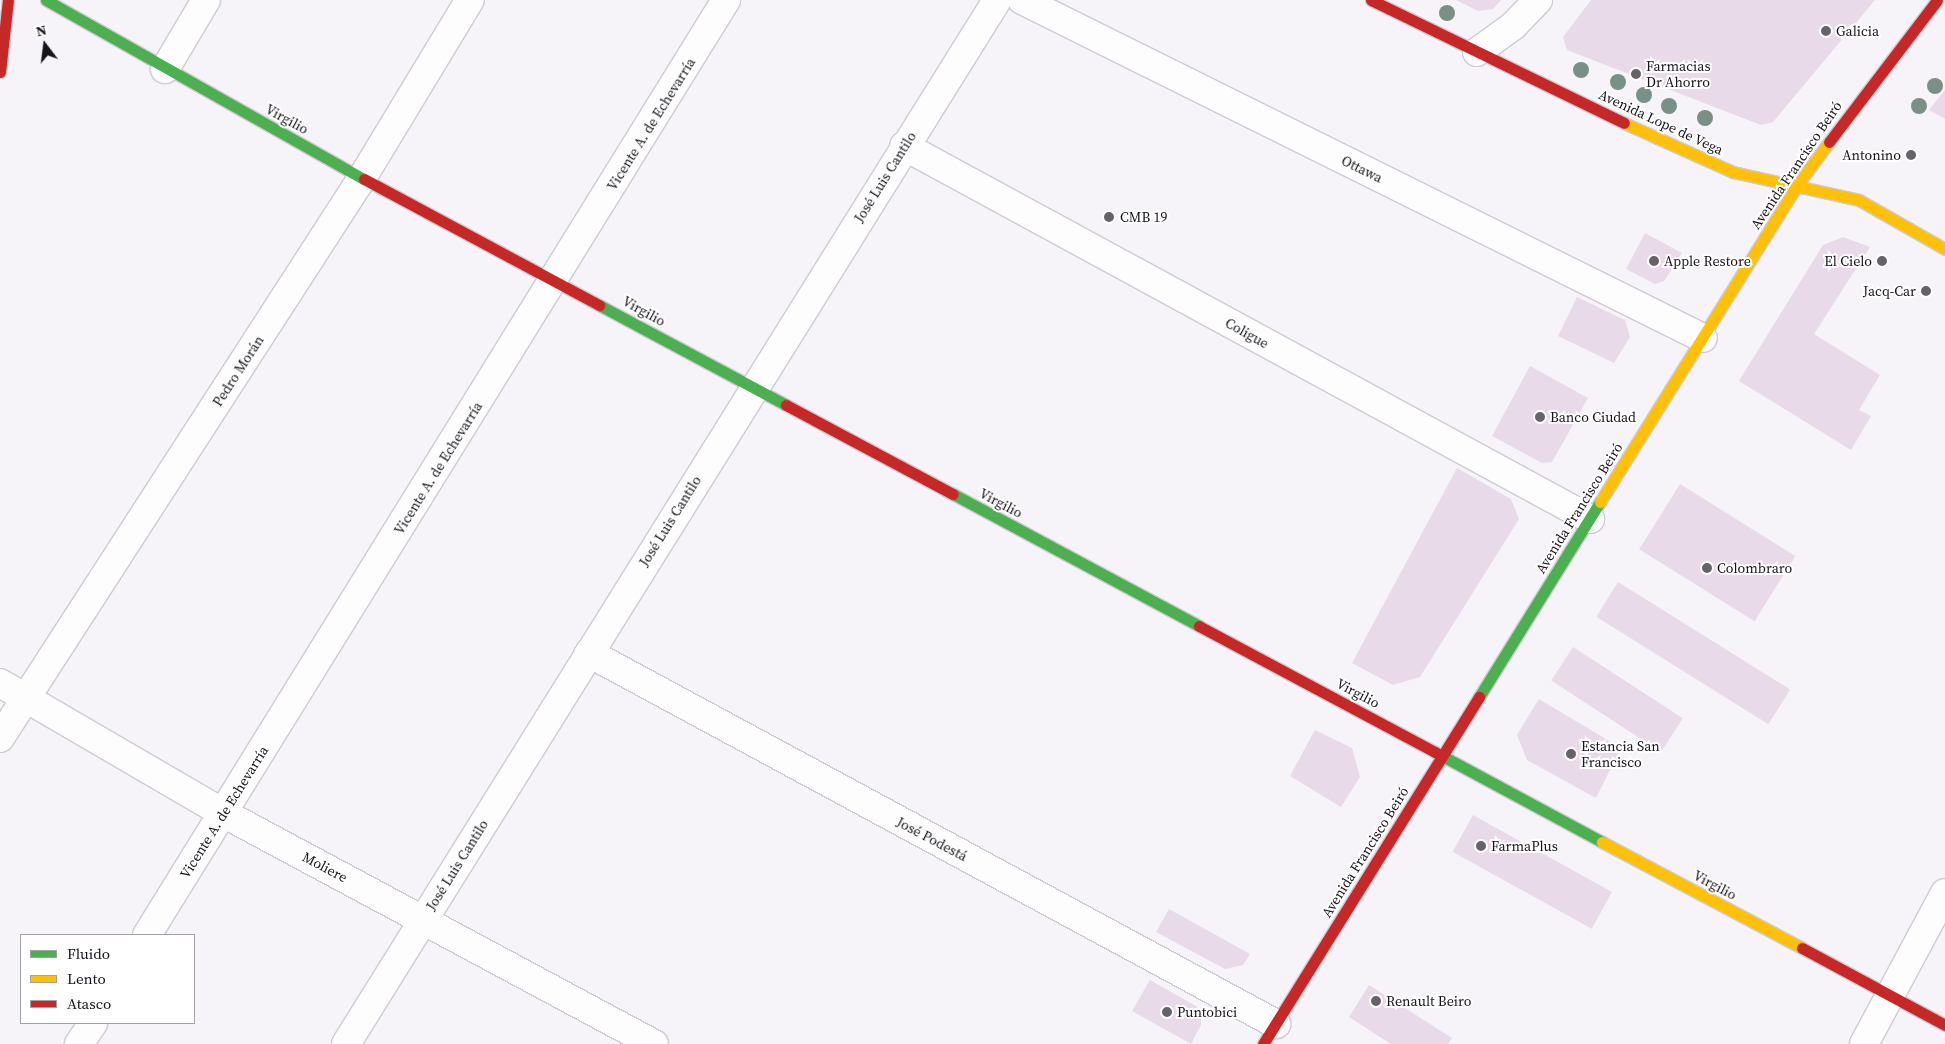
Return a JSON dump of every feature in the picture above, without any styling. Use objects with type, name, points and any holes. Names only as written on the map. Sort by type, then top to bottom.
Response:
[{"type":"street","points":[[0,72],[8,0]]},
{"type":"street","name":"Virgilio","points":[[46,0],[362,178],[1945,1025]]},
{"type":"street","points":[[165,68],[206,0]]},
{"type":"street","name":"Pedro Morán","points":[[0,738],[362,178],[470,0]]},
{"type":"street","name":"Vicente A. de Echevarría","points":[[148,934],[555,280],[726,0]]},
{"type":"street","name":"José Luis Cantilo","points":[[346,1044],[753,388],[997,0]]},
{"type":"street","name":"Ottawa","points":[[1022,0],[1703,338]]},
{"type":"street","name":"Avenida Lope de Vega","points":[[1371,0],[1733,172],[1798,184],[1859,200],[1945,249]]},
{"type":"street","points":[[1477,52],[1513,26],[1538,0]]},
{"type":"street","name":"Avenida Francisco Beiró","points":[[1270,1034],[1798,184],[1938,0]]},
{"type":"street","name":"Coligue","points":[[904,146],[1590,519]]},
{"type":"street","name":"José Podestá","points":[[589,653],[1270,1034]]},
{"type":"street","name":"Moliere","points":[[0,684],[223,812],[654,1044]]},
{"type":"street","points":[[1864,1044],[1945,894]]},
{"type":"street","points":[[80,1044],[92,1024]]},
{"type":"building","points":[[1456,0],[1501,0],[1493,9],[1478,11]]},
{"type":"building","points":[[1591,0],[1875,0],[1773,122],[1761,125],[1567,50],[1563,37]]},
{"type":"building","points":[[1945,90],[1945,119],[1929,110]]},
{"type":"building","name":"Apple Restore","points":[[1645,233],[1682,253],[1664,281],[1655,284],[1626,269]]},
{"type":"building","points":[[1843,237],[1870,247],[1814,334],[1880,375],[1859,410],[1871,416],[1851,450],[1739,381],[1823,245]]},
{"type":"building","points":[[1577,297],[1625,320],[1630,337],[1614,363],[1558,336]]},
{"type":"building","name":"Banco Ciudad","points":[[1530,366],[1588,398],[1552,462],[1542,463],[1492,436]]},
{"type":"building","points":[[1457,468],[1511,499],[1519,519],[1420,677],[1393,685],[1352,663]]},
{"type":"building","points":[[1680,484],[1795,556],[1755,621],[1639,549]]},
{"type":"building","points":[[1618,582],[1790,690],[1768,724],[1596,617]]},
{"type":"building","points":[[1573,647],[1683,718],[1661,752],[1551,681]]},
{"type":"building","name":"Estancia San Francisco","points":[[1539,699],[1621,748],[1596,798],[1527,760],[1517,735]]},
{"type":"building","points":[[1315,730],[1352,748],[1360,777],[1341,807],[1290,776]]},
{"type":"building","points":[[1473,815],[1612,892],[1592,929],[1453,852]]},
{"type":"building","points":[[1169,909],[1250,954],[1243,965],[1225,969],[1156,932]]},
{"type":"building","name":"Puntobici","points":[[1150,980],[1196,1006],[1201,1013],[1201,1025],[1191,1044],[1132,1011]]},
{"type":"building","name":"Renault Beiro","points":[[1369,985],[1452,1038],[1448,1044],[1391,1044],[1349,1017]]},
{"type":"traffic: fast","points":[[46,0],[364,179]]},
{"type":"traffic: fast","points":[[599,305],[786,405]]},
{"type":"traffic: fast","points":[[953,494],[1199,626]]},
{"type":"traffic: fast","points":[[1479,697],[1600,502]]},
{"type":"traffic: fast","points":[[1435,752],[1602,842]]},
{"type":"traffic: slow","points":[[1624,123],[1733,172],[1859,200],[1945,249]]},
{"type":"traffic: slow","points":[[1600,502],[1798,184],[1829,142]]},
{"type":"traffic: slow","points":[[1602,842],[1802,948]]},
{"type":"traffic: jam","points":[[0,72],[8,0]]},
{"type":"traffic: jam","points":[[1371,0],[1624,123]]},
{"type":"traffic: jam","points":[[1829,142],[1937,0]]},
{"type":"traffic: jam","points":[[364,179],[599,305]]},
{"type":"traffic: jam","points":[[786,405],[953,494]]},
{"type":"traffic: jam","points":[[1199,626],[1435,752]]},
{"type":"traffic: jam","points":[[1263,1044],[1479,697]]},
{"type":"traffic: jam","points":[[1802,948],[1945,1025]]},
{"type":"place","name":"Galicia","points":[[1826,31]]},
{"type":"place","name":"Farmacias Dr Ahorro","points":[[1636,74]]},
{"type":"place","name":"Antonino","points":[[1911,155]]},
{"type":"place","name":"CMB 19","points":[[1109,217]]},
{"type":"place","name":"Apple Restore","points":[[1654,261]]},
{"type":"place","name":"El Cielo","points":[[1882,261]]},
{"type":"place","name":"Jacq-Car","points":[[1926,291]]},
{"type":"place","name":"Banco Ciudad","points":[[1540,417]]},
{"type":"place","name":"Colombraro","points":[[1707,568]]},
{"type":"place","name":"Estancia San Francisco","points":[[1571,754]]},
{"type":"place","name":"FarmaPlus","points":[[1481,846]]},
{"type":"place","name":"Renault Beiro","points":[[1376,1001]]},
{"type":"place","name":"Puntobici","points":[[1167,1012]]}]
